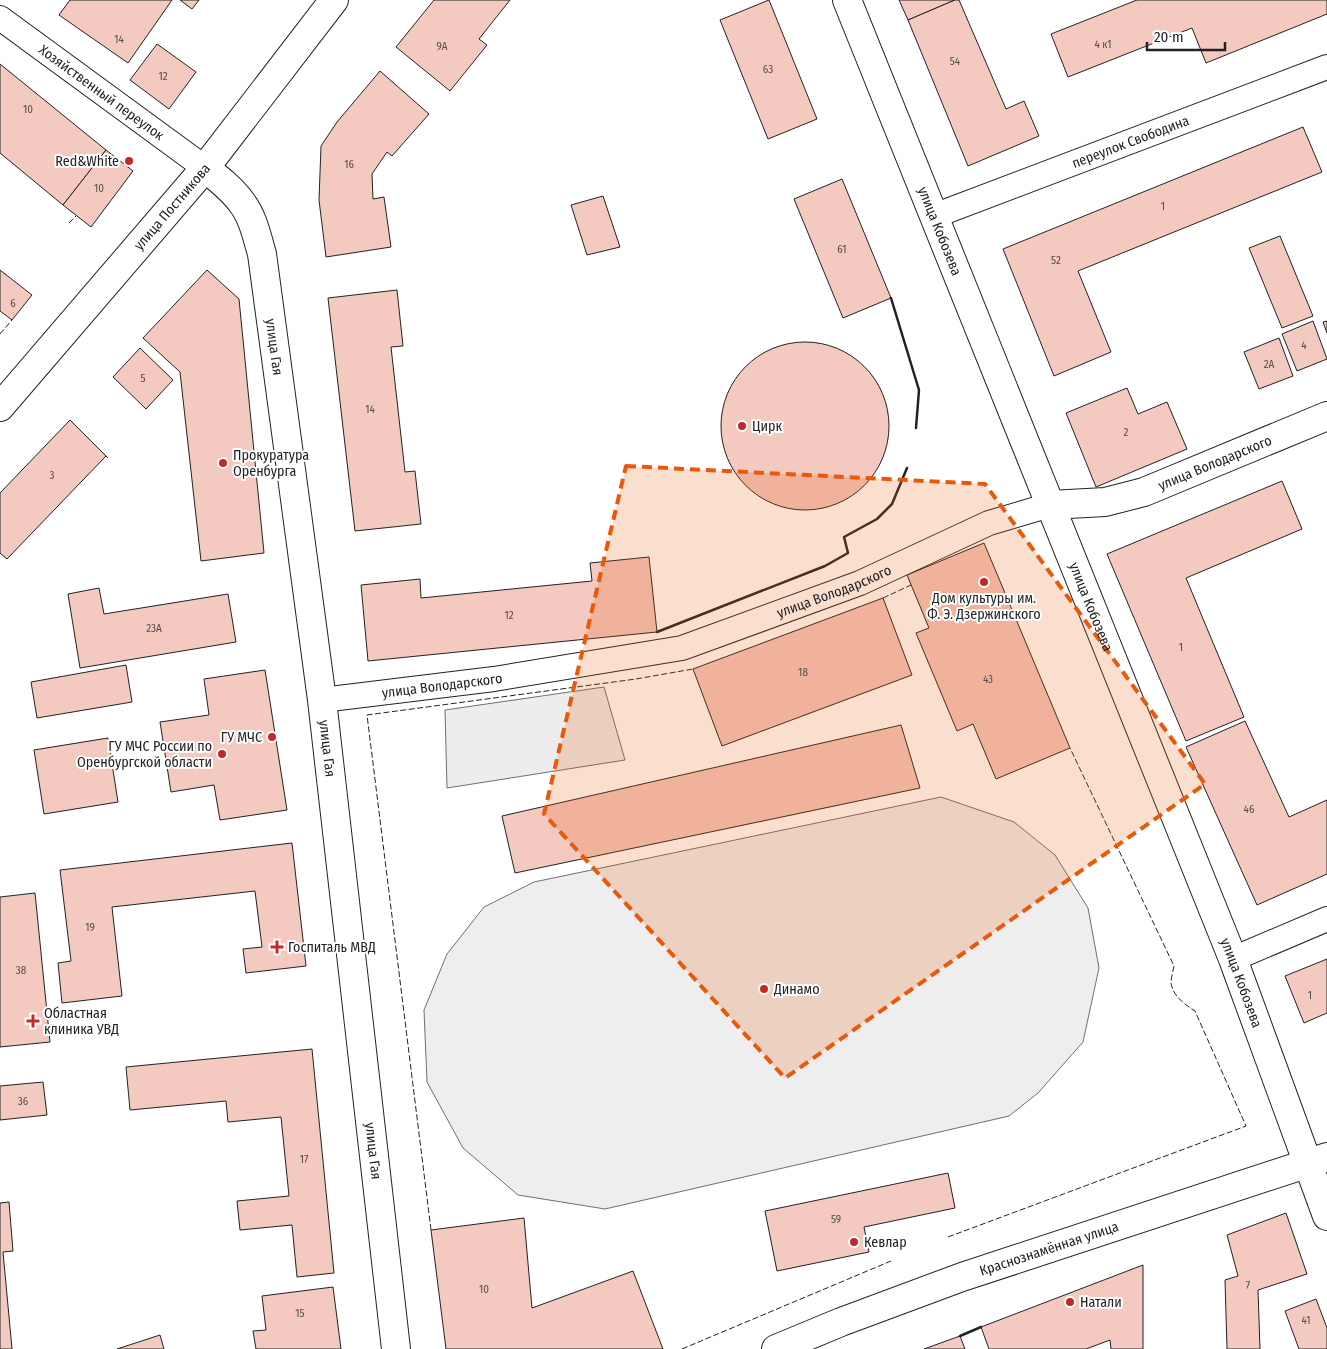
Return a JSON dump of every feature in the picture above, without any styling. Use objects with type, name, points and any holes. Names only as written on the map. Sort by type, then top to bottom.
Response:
[{"type":"main road","name":"улица Постникова","points":[[0,407],[205,168],[334,0]]},
{"type":"main road","name":"улица Кобозева","points":[[847,0],[1233,959],[1317,1161],[1327,1216]]},
{"type":"main road","name":"улица Гая","points":[[205,168],[231,189],[243,203],[252,222],[262,254],[322,700],[396,1349]]},
{"type":"main road","name":"улица Володарского","points":[[1050,505],[1105,502],[1144,492],[1327,416]]},
{"type":"main road","name":"Краснознамённая улица","points":[[776,1349],[841,1322],[962,1278],[1317,1161]]},
{"type":"street","name":"Хозяйственный переулок","points":[[0,18],[205,168]]},
{"type":"street","name":"переулок Свободина","points":[[934,216],[1327,67]]},
{"type":"street","name":"улица Володарского","points":[[322,700],[494,679],[682,648],[860,583],[989,523],[1050,505]]},
{"type":"street","points":[[1233,959],[1327,919]]},
{"type":"highlighted area","points":[[626,466],[985,484],[1205,784],[785,1078],[544,814]]},
{"type":"shaded area","points":[[604,687],[625,760],[447,788],[445,710]]},
{"type":"shaded area","name":"Динамо","points":[[941,797],[1014,822],[1055,855],[1088,908],[1099,968],[1083,1042],[1038,1093],[1009,1116],[605,1209],[518,1195],[463,1148],[427,1082],[424,1010],[447,954],[484,907],[534,882]]},
{"type":"building","points":[[70,0],[172,0],[128,63],[59,15]]},
{"type":"building","points":[[180,0],[199,0],[192,9]]},
{"type":"building","points":[[434,0],[510,0],[479,39],[487,45],[450,91],[396,47]]},
{"type":"building","points":[[769,0],[817,119],[768,139],[720,20]]},
{"type":"building","points":[[899,0],[955,0],[908,20]]},
{"type":"building","points":[[959,0],[1006,109],[1024,101],[1039,136],[968,166],[908,20]]},
{"type":"building","points":[[1137,0],[1327,0],[1327,14],[1206,63],[1192,28],[1068,77],[1051,34]]},
{"type":"building","points":[[157,44],[196,72],[169,109],[130,80]]},
{"type":"building","points":[[0,64],[106,150],[63,205],[0,153]]},
{"type":"building","points":[[380,71],[429,114],[392,156],[387,152],[372,174],[373,199],[384,197],[391,247],[326,257],[319,200],[321,146],[337,122]]},
{"type":"building","points":[[1303,127],[1322,172],[1078,271],[1111,352],[1054,376],[1003,249]]},
{"type":"building","points":[[106,150],[133,171],[91,227],[63,205]]},
{"type":"building","points":[[842,179],[891,298],[843,318],[794,199]]},
{"type":"building","points":[[603,196],[620,247],[587,255],[571,205]]},
{"type":"building","points":[[1280,236],[1313,316],[1282,328],[1249,248]]},
{"type":"building","points":[[0,270],[32,295],[12,320],[0,311]]},
{"type":"building","name":"Прокуратура Оренбурга","points":[[207,270],[239,299],[264,553],[201,561],[180,372],[143,338]]},
{"type":"building","points":[[397,290],[403,346],[391,347],[405,472],[415,471],[421,524],[355,531],[328,298]]},
{"type":"building","points":[[1313,321],[1327,359],[1297,371],[1282,334]]},
{"type":"building","points":[[1327,321],[1327,333],[1323,322]]},
{"type":"building","points":[[1279,338],[1293,376],[1259,389],[1244,352]]},
{"type":"building","points":[[805,342],[829,346],[844,352],[858,361],[870,373],[879,387],[885,402],[889,426],[885,450],[879,465],[870,479],[858,491],[844,500],[829,506],[805,510],[781,506],[766,500],[752,491],[740,479],[731,465],[725,450],[721,426],[725,402],[731,387],[740,373],[752,361],[766,352],[781,346]]},
{"type":"building","points":[[140,348],[173,380],[146,409],[113,377]]},
{"type":"building","points":[[1127,388],[1138,414],[1167,402],[1187,449],[1096,487],[1066,413]]},
{"type":"building","points":[[70,420],[106,456],[7,559],[0,553],[0,493]]},
{"type":"building","points":[[1282,481],[1302,529],[1186,578],[1244,717],[1186,741],[1107,554]]},
{"type":"building","points":[[984,543],[1070,748],[996,779],[973,724],[957,731],[916,633],[929,628],[907,575]]},
{"type":"building","points":[[649,557],[657,632],[368,661],[361,585],[420,579],[421,598],[592,581],[590,563]]},
{"type":"building","points":[[99,588],[104,614],[228,594],[236,642],[80,668],[68,594]]},
{"type":"building","points":[[883,598],[912,675],[722,746],[693,669]]},
{"type":"building","points":[[126,665],[132,702],[37,718],[31,682]]},
{"type":"building","name":"ГУ МЧС России по Оренбургской области","points":[[265,670],[287,810],[220,820],[214,785],[171,792],[160,722],[209,715],[204,679]]},
{"type":"building","points":[[1245,721],[1289,817],[1327,800],[1327,874],[1257,905],[1186,747]]},
{"type":"building","points":[[901,725],[920,788],[515,873],[502,816]]},
{"type":"building","points":[[108,738],[118,802],[44,814],[34,750]]},
{"type":"building","points":[[292,843],[306,966],[246,973],[243,949],[262,947],[255,891],[112,907],[122,996],[62,1003],[58,963],[71,961],[60,870]]},
{"type":"building","points":[[35,893],[50,1042],[0,1047],[0,897]]},
{"type":"building","points":[[1327,959],[1327,1013],[1304,1023],[1285,976]]},
{"type":"building","points":[[312,1049],[334,1273],[297,1277],[292,1225],[240,1230],[237,1201],[289,1196],[281,1117],[228,1122],[226,1101],[130,1110],[126,1067]]},
{"type":"building","points":[[43,1082],[47,1115],[0,1120],[0,1086]]},
{"type":"building","points":[[948,1173],[955,1208],[864,1227],[869,1252],[777,1271],[765,1211]]},
{"type":"building","points":[[9,1202],[13,1251],[3,1252],[12,1349],[0,1349],[0,1203]]},
{"type":"building","points":[[1286,1213],[1307,1274],[1258,1290],[1260,1349],[1227,1349],[1225,1280],[1238,1276],[1227,1235]]},
{"type":"building","points":[[524,1218],[532,1308],[633,1271],[663,1349],[446,1349],[431,1230]]},
{"type":"building","points":[[1143,1265],[1143,1349],[1111,1349],[1110,1340],[1086,1349],[989,1349],[981,1327]]},
{"type":"building","points":[[333,1287],[341,1349],[256,1349],[253,1331],[266,1330],[262,1296]]},
{"type":"building","points":[[1316,1299],[1327,1328],[1327,1349],[1299,1349],[1285,1311]]},
{"type":"building","points":[[160,1335],[164,1349],[117,1349]]},
{"type":"building","points":[[960,1336],[965,1349],[924,1349]]},
{"type":"fence","points":[[69,223],[76,216]]},
{"type":"fence","points":[[0,334],[12,320]]},
{"type":"fence","points":[[883,598],[911,585]]},
{"type":"fence","points":[[431,1230],[367,715],[636,679],[693,669]]},
{"type":"fence","points":[[948,1237],[1246,1126],[1195,1011],[1183,1002],[1172,988],[1174,966],[1070,748]]},
{"type":"fence","points":[[682,1349],[891,1261]]},
{"type":"wall","points":[[891,298],[919,390],[916,428]]},
{"type":"wall","points":[[657,632],[825,566],[848,553],[844,537],[877,519],[892,504],[907,468]]},
{"type":"wall","points":[[960,1336],[981,1327]]},
{"type":"place","name":"Red&White","points":[[129,161]]},
{"type":"place","name":"Цирк","points":[[742,426]]},
{"type":"place","name":"Прокуратура Оренбурга","points":[[223,463]]},
{"type":"place","name":"Дом культуры им. Ф. Э. Дзержинского","points":[[984,582]]},
{"type":"place","name":"ГУ МЧС","points":[[272,737]]},
{"type":"place","name":"ГУ МЧС России по Оренбургской области","points":[[222,754]]},
{"type":"place","name":"Госпиталь МВД","points":[[277,947]]},
{"type":"place","name":"Динамо","points":[[764,989]]},
{"type":"place","name":"Областная клиника УВД","points":[[33,1021]]},
{"type":"place","name":"Кевлар","points":[[854,1242]]},
{"type":"place","name":"Натали","points":[[1070,1302]]}]
